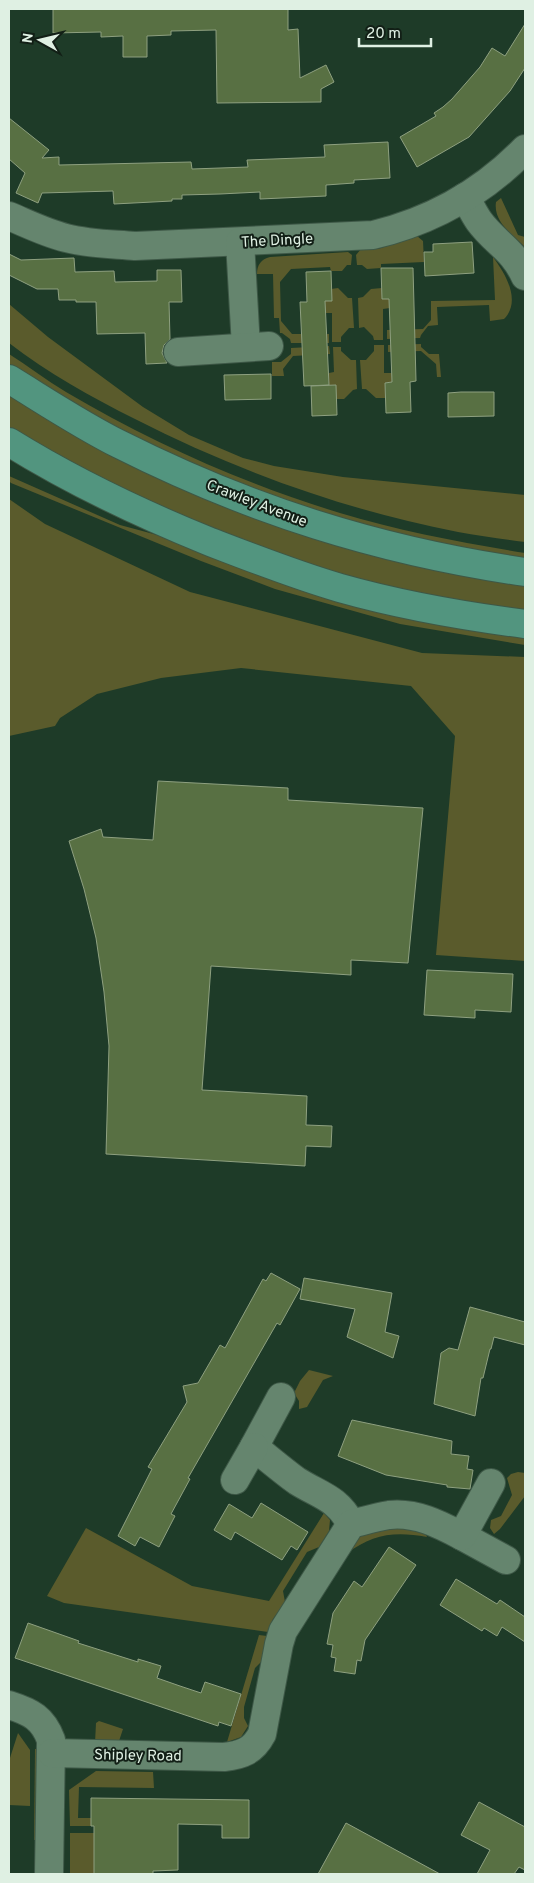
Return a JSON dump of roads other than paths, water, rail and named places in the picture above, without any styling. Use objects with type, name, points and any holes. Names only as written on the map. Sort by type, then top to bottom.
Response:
[{"type":"main road","name":"Crawley Avenue","points":[[9,379],[118,444],[175,471],[293,519],[360,539],[419,553],[486,567],[525,572]]},
{"type":"main road","points":[[9,442],[52,469],[105,496],[162,522],[268,565],[341,588],[411,605],[474,618],[525,624]]},
{"type":"street","name":"The Dingle","points":[[9,216],[68,239],[135,246],[373,235],[393,230],[434,214],[466,197],[493,178],[525,149]]},
{"type":"street","points":[[466,197],[480,222],[519,263],[525,276]]},
{"type":"street","points":[[178,352],[258,347],[240,242]]},
{"type":"street","points":[[234,1480],[281,1397]]},
{"type":"street","points":[[254,1447],[300,1483],[329,1498],[342,1510],[351,1524],[386,1515],[416,1516],[433,1521],[506,1560]]},
{"type":"street","points":[[462,1536],[491,1483]]},
{"type":"street","name":"Shipley Road","points":[[52,1753],[224,1757],[237,1756],[247,1752],[256,1744],[262,1734],[279,1644],[284,1631],[351,1524]]},
{"type":"street","points":[[9,1705],[40,1720],[49,1734],[52,1753],[49,1874]]}]
